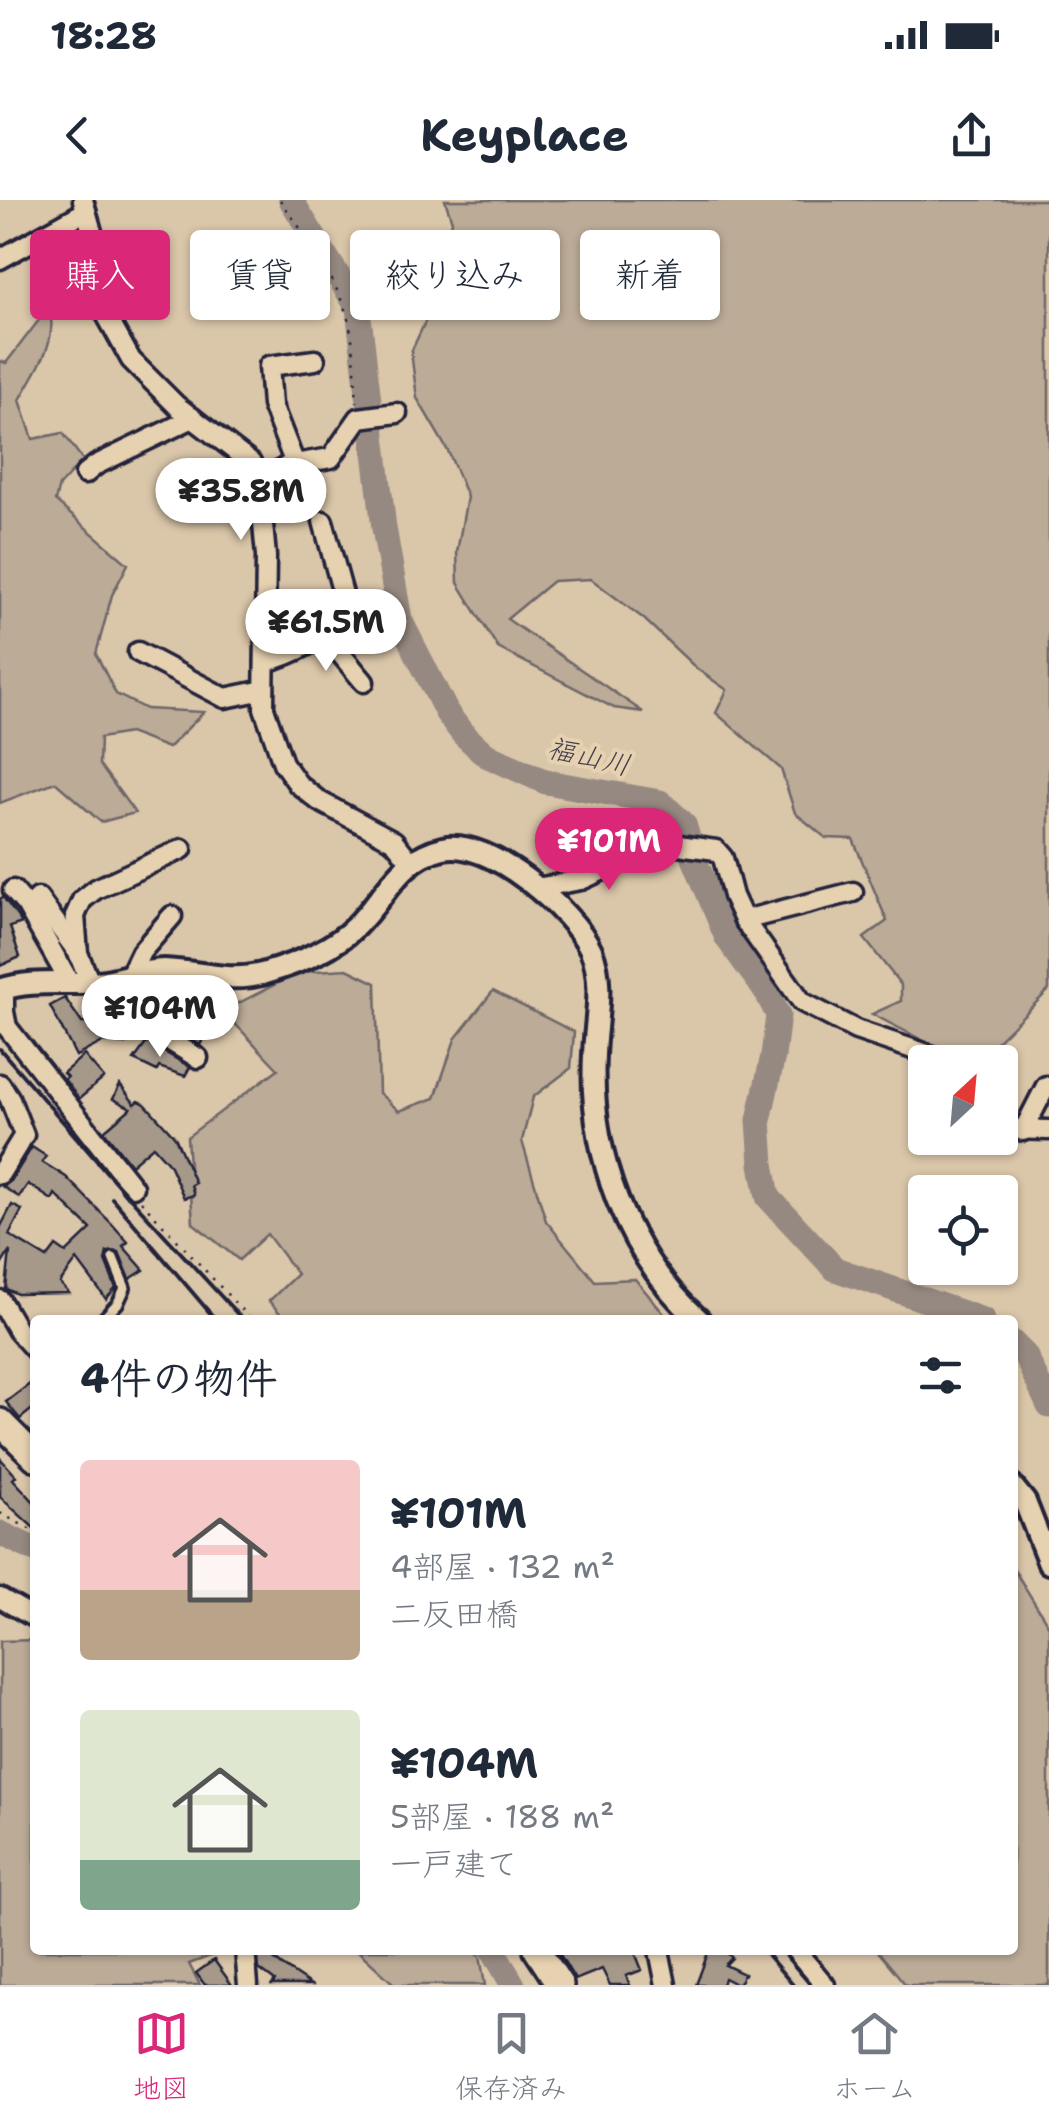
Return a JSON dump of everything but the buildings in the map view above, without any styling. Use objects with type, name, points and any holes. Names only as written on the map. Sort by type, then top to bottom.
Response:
[{"type":"main road","points":[[0,1422],[30,1452]]},
{"type":"main road","points":[[540,1955],[560,1985]]},
{"type":"street","points":[[0,259],[85,205],[96,246],[100,304],[131,360],[176,406],[251,464],[260,484],[266,556],[264,708],[283,763],[298,784],[338,814],[394,841],[410,861]]},
{"type":"street","points":[[296,464],[272,404],[269,366],[316,360]]},
{"type":"street","points":[[260,484],[276,470],[331,458],[359,418],[397,414]]},
{"type":"street","points":[[84,474],[193,418]]},
{"type":"street","points":[[265,662],[291,656],[349,616],[323,521]]},
{"type":"street","points":[[326,635],[364,682]]},
{"type":"street","points":[[138,652],[225,698],[264,690]]},
{"type":"street","points":[[536,888],[581,880],[663,842],[716,850],[744,920],[802,1002],[856,1030],[908,1048]]},
{"type":"street","points":[[133,1187],[7,1027],[2,989],[27,983],[87,983],[160,970],[236,978],[279,968],[308,956],[354,928],[410,861],[449,846],[476,849],[496,858],[536,888],[590,949],[599,985],[593,1103],[603,1159],[647,1262],[672,1296],[693,1315]]},
{"type":"street","points":[[87,983],[78,952],[75,916],[82,900],[96,889],[182,849]]},
{"type":"street","points":[[13,890],[87,983],[134,1020],[198,1058]]},
{"type":"street","points":[[744,920],[853,892]]},
{"type":"street","points":[[38,898],[78,952]]},
{"type":"street","points":[[130,975],[141,952],[172,916]]},
{"type":"street","points":[[0,1084],[24,1135],[0,1174]]},
{"type":"street","points":[[1023,1131],[1046,1086]]},
{"type":"street","points":[[1018,1130],[1049,1130]]},
{"type":"street","points":[[0,1300],[10,1336]]},
{"type":"street","points":[[1018,1493],[1049,1562]]},
{"type":"street","points":[[0,1598],[30,1615]]},
{"type":"street","points":[[245,1955],[248,1985]]},
{"type":"street","points":[[660,1955],[666,1985]]},
{"type":"street","points":[[799,1955],[825,1985]]},
{"type":"lane","points":[[107,1315],[125,1288],[114,1258]]},
{"type":"path","points":[[280,200],[326,270],[344,310],[349,324],[359,418]]},
{"type":"path","points":[[133,1187],[134,1194],[247,1315]]},
{"type":"path","points":[[0,1512],[30,1529]]},
{"type":"shaded area","points":[[445,200],[1049,200],[1049,990],[993,1045],[932,1045],[872,1014],[901,1001],[901,985],[864,938],[887,921],[853,839],[826,838],[795,813],[781,769],[716,713],[727,690],[697,669],[644,619],[591,579],[553,581],[507,619],[643,712],[614,708],[498,648],[458,583],[457,552],[467,497],[448,451],[417,398],[411,352],[426,320],[560,320],[560,230],[450,230],[452,221]]},
{"type":"shaded area","points":[[39,320],[51,320],[48,344],[20,400],[33,439],[63,433],[83,460],[59,486],[55,501],[128,564],[112,595],[96,654],[116,694],[146,709],[204,712],[168,748],[129,733],[100,738],[99,764],[135,813],[101,822],[55,782],[0,803],[0,361],[6,363]]},
{"type":"shaded area","points":[[347,969],[376,983],[379,1093],[399,1111],[435,1098],[455,1039],[493,991],[574,1032],[571,1068],[533,1097],[522,1141],[546,1221],[595,1281],[635,1279],[665,1315],[282,1315],[269,1301],[297,1274],[267,1234],[239,1260],[193,1223],[187,1137],[278,1069],[223,1011],[300,972]]},
{"type":"shaded area","points":[[1018,1576],[1049,1626],[1049,1985],[906,1985],[881,1955],[1018,1955]]},
{"type":"shaded area","points":[[30,1640],[30,1955],[213,1955],[189,1964],[200,1985],[0,1985],[0,1641]]},
{"type":"shaded area","points":[[362,1955],[479,1955],[485,1985],[395,1985]]},
{"type":"waterway","name":"福山川","points":[[291,200],[358,308],[384,528],[400,620],[447,713],[486,755],[546,782],[660,802],[684,824],[727,938],[778,1015],[759,1120],[768,1197],[835,1269],[968,1315]]},
{"type":"waterway","name":"福山川","points":[[1018,1348],[1049,1406]]},
{"type":"waterway","points":[[0,1533],[30,1548]]},
{"type":"waterway","points":[[496,1955],[513,1985]]},
{"type":"railway","points":[[0,1049],[238,1315]]},
{"type":"railway","points":[[112,1198],[212,1315]]},
{"type":"railway","points":[[767,1955],[793,1985]]},
{"type":"railway","points":[[788,1958],[811,1985]]}]
